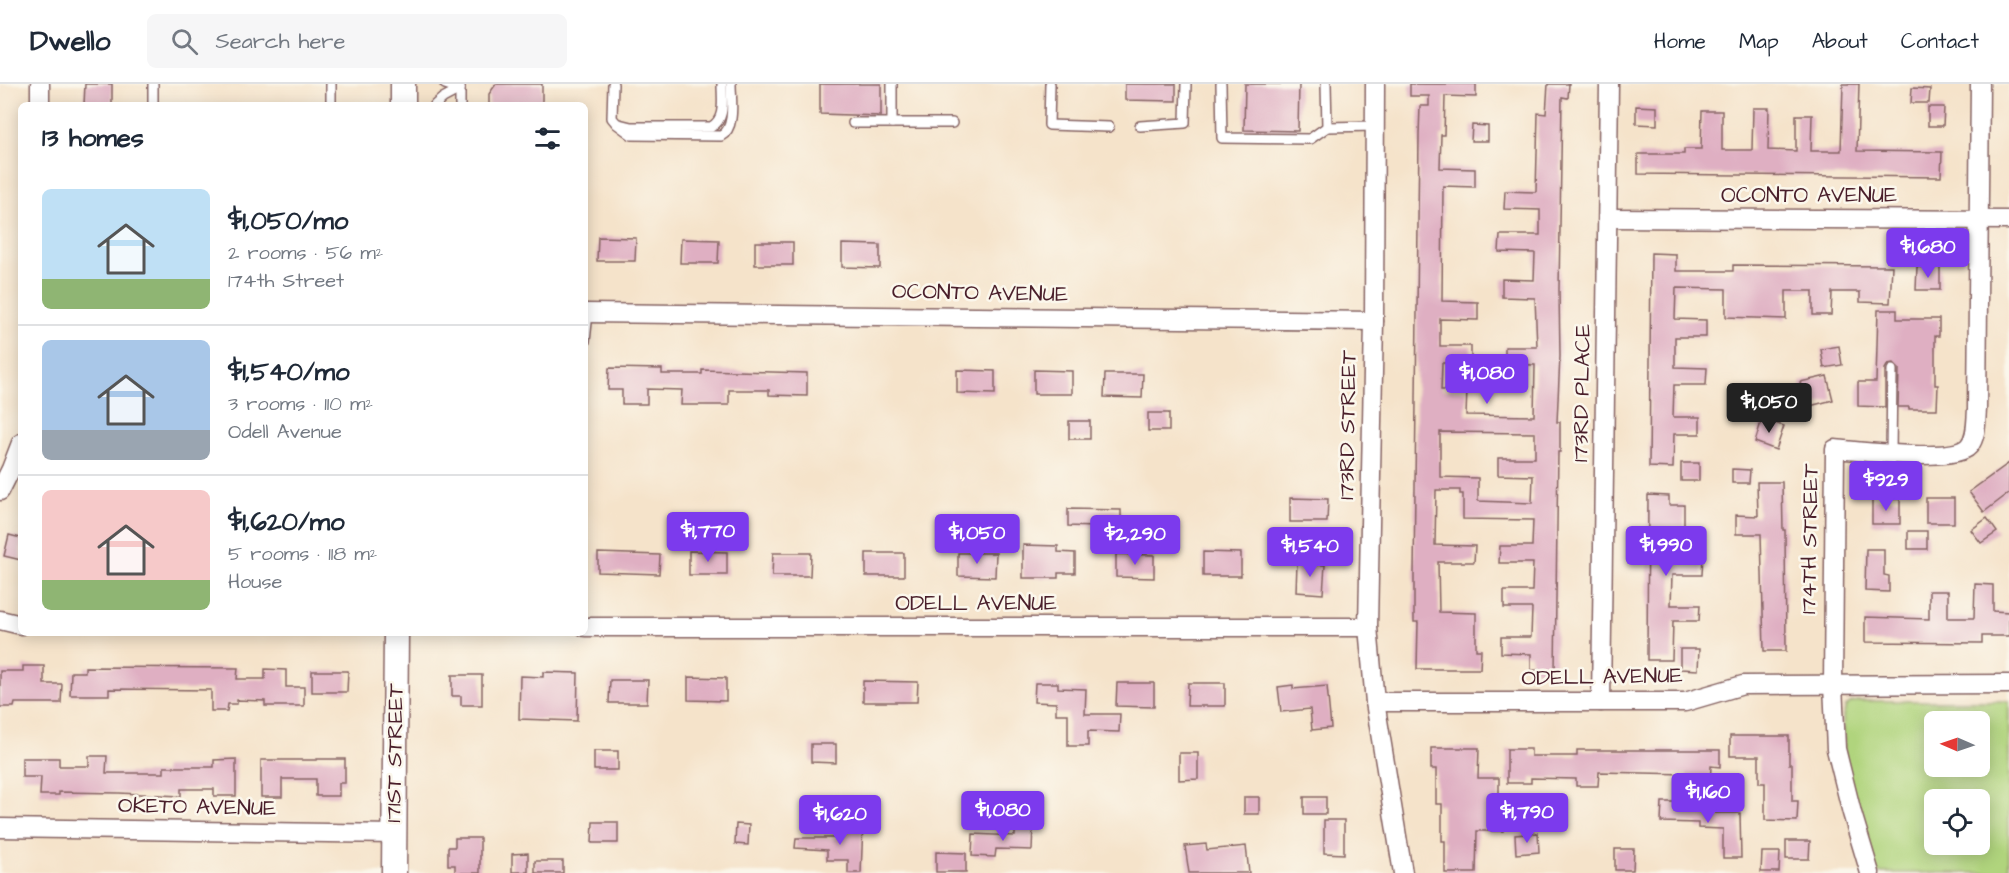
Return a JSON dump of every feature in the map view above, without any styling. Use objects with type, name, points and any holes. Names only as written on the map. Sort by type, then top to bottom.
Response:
[{"type":"street","points":[[40,84],[40,102]]},
{"type":"street","points":[[403,84],[403,102]]},
{"type":"street","name":"173RD STREET","points":[[1375,84],[1374,321],[1368,627],[1375,702],[1403,873]]},
{"type":"street","name":"173RD PLACE","points":[[1601,702],[1609,84]]},
{"type":"street","name":"174TH STREET","points":[[1870,873],[1836,749],[1833,686],[1835,449],[1892,454],[1951,454],[1961,452],[1969,446],[1974,437],[1977,409],[1980,84]]},
{"type":"street","name":"OCONTO AVENUE","points":[[1608,218],[2009,220]]},
{"type":"street","name":"OCONTO AVENUE","points":[[588,313],[1374,321]]},
{"type":"street","points":[[0,490],[18,451]]},
{"type":"street","points":[[0,620],[18,624]]},
{"type":"street","name":"ODELL AVENUE","points":[[588,627],[1368,627]]},
{"type":"street","name":"171ST STREET","points":[[393,873],[396,636]]},
{"type":"street","name":"ODELL AVENUE","points":[[1375,702],[1685,702],[1743,685],[2009,684]]},
{"type":"street","name":"OKETO AVENUE","points":[[0,828],[394,834]]},
{"type":"lane","points":[[153,84],[153,102]]},
{"type":"lane","points":[[331,84],[331,102]]},
{"type":"lane","points":[[445,84],[460,86]]},
{"type":"lane","points":[[613,84],[612,117],[617,124],[632,135],[721,136],[727,133],[730,126],[731,84]]},
{"type":"lane","points":[[617,124],[631,127],[711,127],[722,117],[722,84]]},
{"type":"lane","points":[[891,84],[892,123]]},
{"type":"lane","points":[[1050,84],[1049,125],[1108,127]]},
{"type":"lane","points":[[1140,126],[1185,123],[1186,84]]},
{"type":"lane","points":[[1221,84],[1222,138],[1310,140],[1327,127],[1375,126]]},
{"type":"lane","points":[[1326,84],[1327,127]]},
{"type":"lane","points":[[438,102],[460,86]]},
{"type":"lane","points":[[460,86],[460,102]]},
{"type":"lane","points":[[853,123],[952,123]]},
{"type":"lane","points":[[1892,454],[1893,370]]},
{"type":"green space","points":[[1857,701],[2009,701],[2009,873],[1876,873],[1845,768],[1843,716],[1846,707]]},
{"type":"building","points":[[85,84],[112,84],[112,102],[84,102]]},
{"type":"building","points":[[496,84],[542,84],[542,102],[489,102],[489,94]]},
{"type":"building","points":[[820,84],[881,84],[881,116],[820,114]]},
{"type":"building","points":[[1125,84],[1176,84],[1176,101],[1125,100]]},
{"type":"building","points":[[1245,84],[1299,84],[1298,131],[1244,130]]},
{"type":"building","points":[[1410,84],[1476,84],[1476,97],[1445,96],[1440,168],[1475,169],[1475,187],[1443,186],[1442,301],[1478,302],[1478,320],[1440,319],[1440,346],[1471,346],[1471,363],[1442,363],[1441,390],[1467,390],[1466,415],[1534,416],[1535,365],[1505,364],[1505,347],[1537,347],[1535,298],[1502,297],[1502,279],[1534,280],[1535,253],[1499,252],[1500,235],[1540,235],[1540,210],[1504,209],[1505,191],[1536,192],[1538,113],[1546,114],[1548,84],[1569,84],[1568,98],[1562,97],[1560,356],[1557,422],[1560,422],[1560,452],[1558,452],[1555,671],[1531,670],[1531,654],[1501,653],[1501,637],[1531,637],[1532,608],[1504,608],[1504,591],[1532,591],[1533,563],[1499,563],[1500,546],[1532,546],[1533,520],[1463,519],[1463,494],[1460,494],[1460,490],[1436,490],[1435,545],[1475,546],[1474,562],[1438,562],[1439,612],[1476,613],[1476,650],[1481,650],[1480,669],[1417,669],[1418,622],[1414,622],[1414,576],[1419,135],[1420,106],[1429,106],[1429,96],[1410,96]],"holes":[[[1440,432],[1535,433],[1535,458],[1498,458],[1498,475],[1533,476],[1532,503],[1478,501],[1478,478],[1440,477]]]},
{"type":"building","points":[[1843,84],[1859,84],[1857,151],[1942,152],[1941,177],[1638,174],[1638,154],[1684,154],[1684,149],[1701,149],[1702,111],[1722,111],[1722,150],[1752,150],[1753,108],[1769,108],[1768,150],[1796,151],[1796,115],[1812,115],[1811,151],[1841,151]]},
{"type":"building","points":[[1912,88],[1930,89],[1929,103],[1911,103]]},
{"type":"building","points":[[1636,106],[1657,107],[1657,125],[1636,124]]},
{"type":"building","points":[[1928,107],[1944,107],[1943,126],[1928,126]]},
{"type":"building","points":[[1472,125],[1488,126],[1488,141],[1471,141]]},
{"type":"building","points":[[598,237],[636,238],[635,261],[597,261]]},
{"type":"building","points":[[681,239],[719,240],[718,263],[680,263]]},
{"type":"building","points":[[755,242],[793,242],[793,265],[755,265]]},
{"type":"building","points":[[842,244],[880,245],[880,268],[842,267]]},
{"type":"building","points":[[1651,253],[1676,254],[1676,271],[1733,271],[1733,265],[1892,266],[1890,303],[1860,302],[1860,292],[1832,292],[1831,315],[1813,315],[1813,291],[1786,291],[1786,319],[1726,317],[1726,289],[1676,288],[1675,319],[1706,320],[1706,337],[1675,337],[1675,367],[1707,368],[1706,385],[1674,385],[1673,417],[1700,417],[1700,434],[1674,434],[1673,468],[1649,467]]},
{"type":"building","points":[[1917,267],[1940,267],[1940,290],[1916,290]]},
{"type":"building","points":[[1878,310],[1897,310],[1897,319],[1939,319],[1939,336],[1935,336],[1937,409],[1898,407],[1899,369],[1893,363],[1888,364],[1885,369],[1885,407],[1858,406],[1858,382],[1876,382]]},
{"type":"building","points":[[1839,346],[1842,365],[1824,368],[1821,349]]},
{"type":"building","points":[[609,368],[662,369],[662,374],[702,374],[702,370],[807,373],[807,396],[769,395],[769,390],[729,390],[729,405],[681,405],[682,390],[647,389],[647,404],[622,404],[622,390],[608,390]]},
{"type":"building","points":[[957,370],[995,371],[995,394],[957,393]]},
{"type":"building","points":[[1034,370],[1072,371],[1072,394],[1034,394]]},
{"type":"building","points":[[1105,374],[1143,374],[1142,398],[1104,397]]},
{"type":"building","points":[[1827,376],[1833,400],[1806,407],[1800,382]]},
{"type":"building","points":[[1148,413],[1169,413],[1169,431],[1148,431]]},
{"type":"building","points":[[1762,419],[1784,426],[1776,450],[1755,442]]},
{"type":"building","points":[[1069,421],[1090,421],[1090,439],[1069,439]]},
{"type":"building","points":[[1681,463],[1699,463],[1699,481],[1681,481]]},
{"type":"building","points":[[2009,463],[2009,493],[1984,512],[1969,492]]},
{"type":"building","points":[[1732,469],[1750,470],[1749,483],[1732,483]]},
{"type":"building","points":[[1757,482],[1782,482],[1783,530],[1785,530],[1786,651],[1764,651],[1761,534],[1736,534],[1736,515],[1758,516]]},
{"type":"building","points":[[1648,495],[1669,496],[1669,505],[1684,505],[1684,527],[1673,527],[1673,554],[1703,555],[1702,575],[1672,575],[1671,605],[1700,605],[1699,621],[1673,621],[1672,660],[1647,660]]},
{"type":"building","points":[[1290,498],[1328,499],[1327,522],[1290,522]]},
{"type":"building","points":[[1926,498],[1954,498],[1954,523],[1926,523]]},
{"type":"building","points":[[1872,499],[1900,499],[1900,524],[1872,524]]},
{"type":"building","points":[[1068,509],[1121,510],[1121,528],[1068,526]]},
{"type":"building","points":[[1987,518],[1997,532],[1981,543],[1971,530]]},
{"type":"building","points":[[1908,531],[1927,531],[1927,549],[1908,549]]},
{"type":"building","points":[[9,535],[18,537],[18,559],[4,556]]},
{"type":"building","points":[[1023,545],[1058,546],[1058,552],[1075,553],[1075,573],[1058,573],[1058,578],[1023,578]]},
{"type":"building","points":[[1866,549],[1884,549],[1884,575],[1889,576],[1889,592],[1865,591]]},
{"type":"building","points":[[689,551],[727,552],[727,575],[689,575]]},
{"type":"building","points":[[1203,552],[1241,553],[1241,576],[1203,576]]},
{"type":"building","points":[[598,553],[660,555],[659,574],[598,572]]},
{"type":"building","points":[[773,553],[811,553],[810,576],[772,576]]},
{"type":"building","points":[[866,553],[904,553],[904,576],[866,576]]},
{"type":"building","points":[[958,553],[996,553],[995,577],[958,576]]},
{"type":"building","points":[[1116,554],[1154,555],[1154,578],[1116,577]]},
{"type":"building","points":[[1297,563],[1325,565],[1323,594],[1296,592]]},
{"type":"building","points":[[1975,584],[1993,585],[1993,611],[2009,612],[2009,636],[1982,636],[1982,643],[1865,642],[1865,617],[1929,619],[1929,591],[1948,591],[1948,618],[1974,618]]},
{"type":"building","points":[[1680,649],[1699,649],[1698,670],[1680,669]]},
{"type":"building","points":[[23,666],[44,666],[44,684],[62,684],[61,703],[15,703],[14,707],[0,707],[0,671],[23,671]]},
{"type":"building","points":[[85,667],[238,668],[237,679],[265,679],[265,669],[286,670],[286,687],[304,687],[304,706],[265,706],[265,701],[237,700],[237,704],[228,704],[227,711],[211,711],[211,690],[109,689],[109,695],[70,695],[71,672],[85,672]]},
{"type":"building","points":[[312,671],[348,671],[347,692],[312,692]]},
{"type":"building","points":[[543,672],[578,673],[577,721],[519,719],[520,676],[543,677]]},
{"type":"building","points":[[452,675],[482,675],[482,705],[461,705],[461,696],[452,696]]},
{"type":"building","points":[[688,677],[726,678],[726,701],[688,700]]},
{"type":"building","points":[[610,680],[648,680],[647,703],[609,703]]},
{"type":"building","points":[[863,681],[918,682],[917,702],[863,702]]},
{"type":"building","points":[[1035,683],[1058,683],[1058,688],[1086,689],[1085,714],[1120,714],[1119,732],[1088,731],[1088,746],[1068,746],[1068,714],[1056,714],[1056,703],[1034,702]]},
{"type":"building","points":[[1117,683],[1154,683],[1154,707],[1116,706]]},
{"type":"building","points":[[1188,683],[1225,683],[1225,706],[1187,706]]},
{"type":"building","points":[[1293,685],[1293,689],[1327,686],[1331,728],[1312,730],[1310,709],[1281,712],[1278,687]]},
{"type":"building","points":[[1730,736],[1789,736],[1792,801],[1798,801],[1797,821],[1765,820],[1765,783],[1759,783],[1759,756],[1730,756]]},
{"type":"building","points":[[811,744],[836,744],[836,763],[811,762]]},
{"type":"building","points":[[1431,748],[1479,748],[1478,778],[1499,778],[1499,814],[1503,814],[1503,831],[1477,831],[1476,873],[1445,873],[1442,804],[1436,804],[1436,769],[1431,769]]},
{"type":"building","points":[[1507,749],[1531,749],[1531,756],[1577,756],[1577,750],[1720,750],[1720,767],[1711,766],[1710,783],[1687,783],[1687,774],[1599,772],[1598,786],[1576,786],[1576,779],[1531,778],[1531,783],[1507,783]]},
{"type":"building","points":[[594,751],[618,751],[618,770],[594,770]]},
{"type":"building","points":[[1179,753],[1198,753],[1198,779],[1179,780]]},
{"type":"building","points":[[89,756],[107,756],[106,773],[164,773],[164,767],[214,767],[214,760],[236,759],[236,796],[214,796],[214,789],[181,789],[181,796],[59,792],[59,795],[40,795],[41,777],[22,777],[22,758],[59,758],[59,766],[89,766]]},
{"type":"building","points":[[345,759],[345,783],[339,783],[339,796],[316,796],[316,779],[282,779],[282,797],[261,797],[261,760]]},
{"type":"building","points":[[1244,797],[1259,797],[1259,814],[1244,814]]},
{"type":"building","points":[[1304,797],[1326,797],[1326,814],[1304,814]]},
{"type":"building","points":[[1662,802],[1680,802],[1680,808],[1716,808],[1716,813],[1740,813],[1741,858],[1723,858],[1723,829],[1698,828],[1698,823],[1661,822]]},
{"type":"building","points":[[1324,820],[1344,820],[1344,854],[1324,853]]},
{"type":"building","points":[[593,822],[618,822],[618,843],[592,843]]},
{"type":"building","points":[[736,824],[749,825],[748,845],[735,844]]},
{"type":"building","points":[[842,824],[863,824],[861,873],[848,873],[848,860],[827,860],[827,850],[795,848],[796,838],[841,838]]},
{"type":"building","points":[[1015,825],[1033,825],[1032,850],[996,849],[995,857],[972,856],[973,834],[1015,836]]},
{"type":"building","points":[[1538,833],[1539,852],[1516,854],[1515,835]]},
{"type":"building","points":[[455,838],[480,838],[480,873],[455,873],[455,865],[448,865],[448,847],[455,847]]},
{"type":"building","points":[[1786,841],[1810,841],[1809,859],[1786,859]]},
{"type":"building","points":[[1206,844],[1207,850],[1246,846],[1249,873],[1189,873],[1185,846]]},
{"type":"building","points":[[1615,849],[1634,849],[1633,870],[1615,870]]},
{"type":"building","points":[[936,852],[966,853],[966,872],[936,872]]},
{"type":"building","points":[[1762,852],[1780,852],[1779,872],[1761,872]]},
{"type":"building","points":[[528,853],[528,872],[512,872],[512,854]]},
{"type":"building","points":[[535,861],[563,861],[563,873],[535,873]]}]
